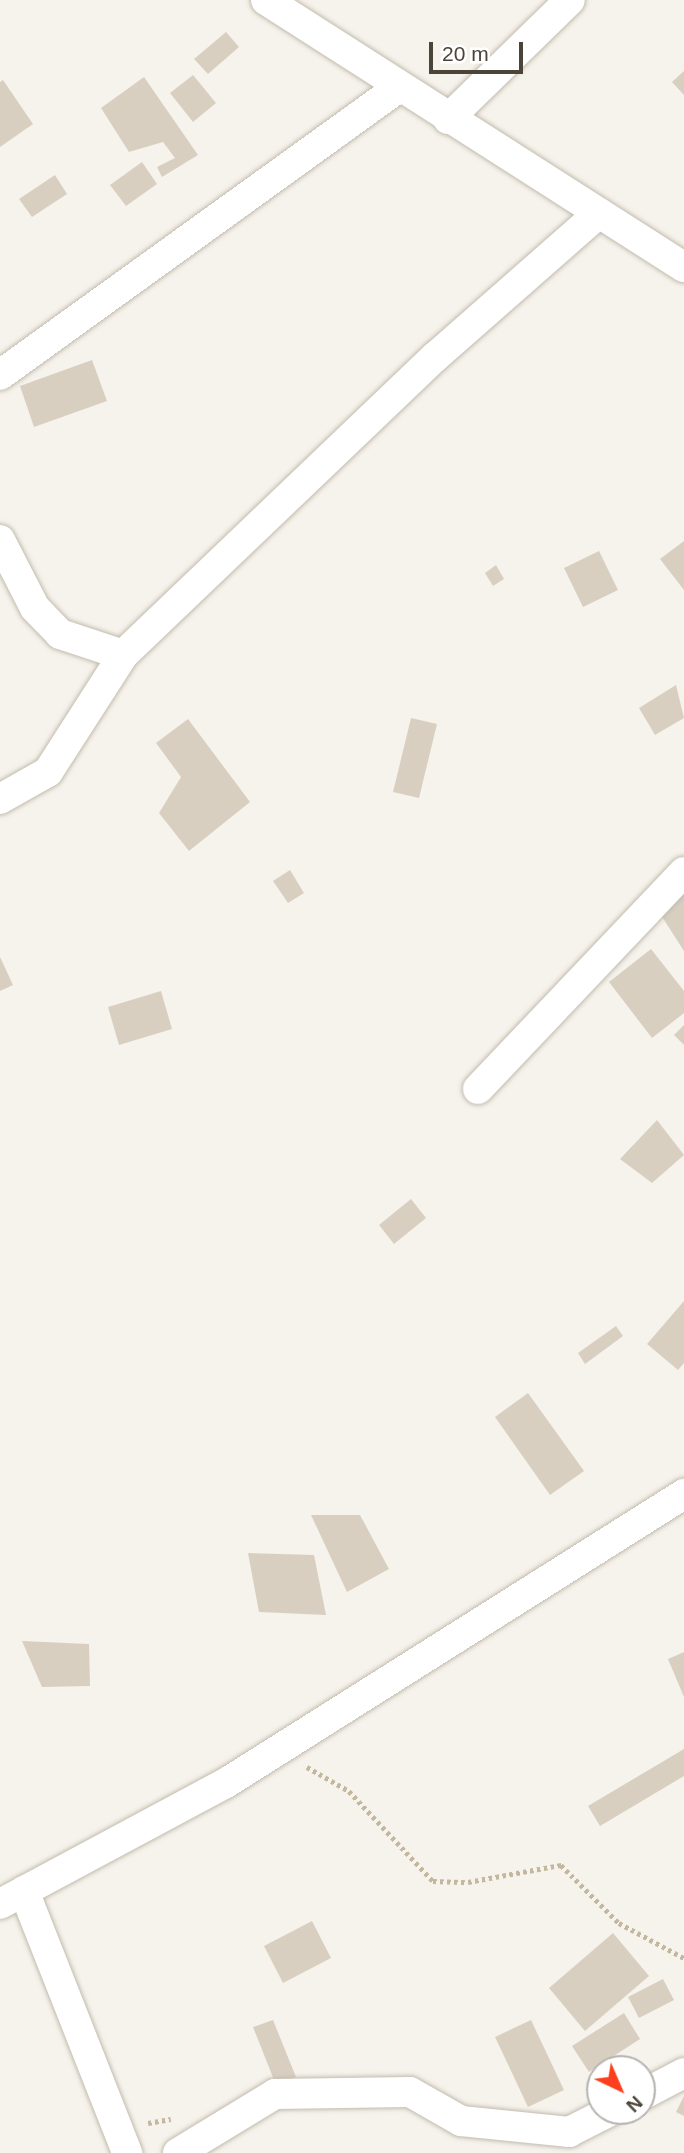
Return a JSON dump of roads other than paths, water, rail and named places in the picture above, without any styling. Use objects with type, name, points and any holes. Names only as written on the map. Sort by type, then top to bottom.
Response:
[{"type":"street","points":[[266,0],[448,119],[684,267]]},
{"type":"street","points":[[448,119],[570,0]]},
{"type":"street","points":[[0,375],[398,87]]},
{"type":"street","points":[[0,799],[48,772],[123,655],[435,357],[599,213]]},
{"type":"street","points":[[0,540],[35,608],[60,634],[123,655]]},
{"type":"street","points":[[478,1089],[684,872]]},
{"type":"street","points":[[127,2153],[12,1897],[277,1750],[684,1494]]},
{"type":"street","points":[[656,2088],[684,2073]]},
{"type":"street","points":[[178,2153],[275,2094],[410,2092],[461,2121],[569,2132],[586,2123]]}]
